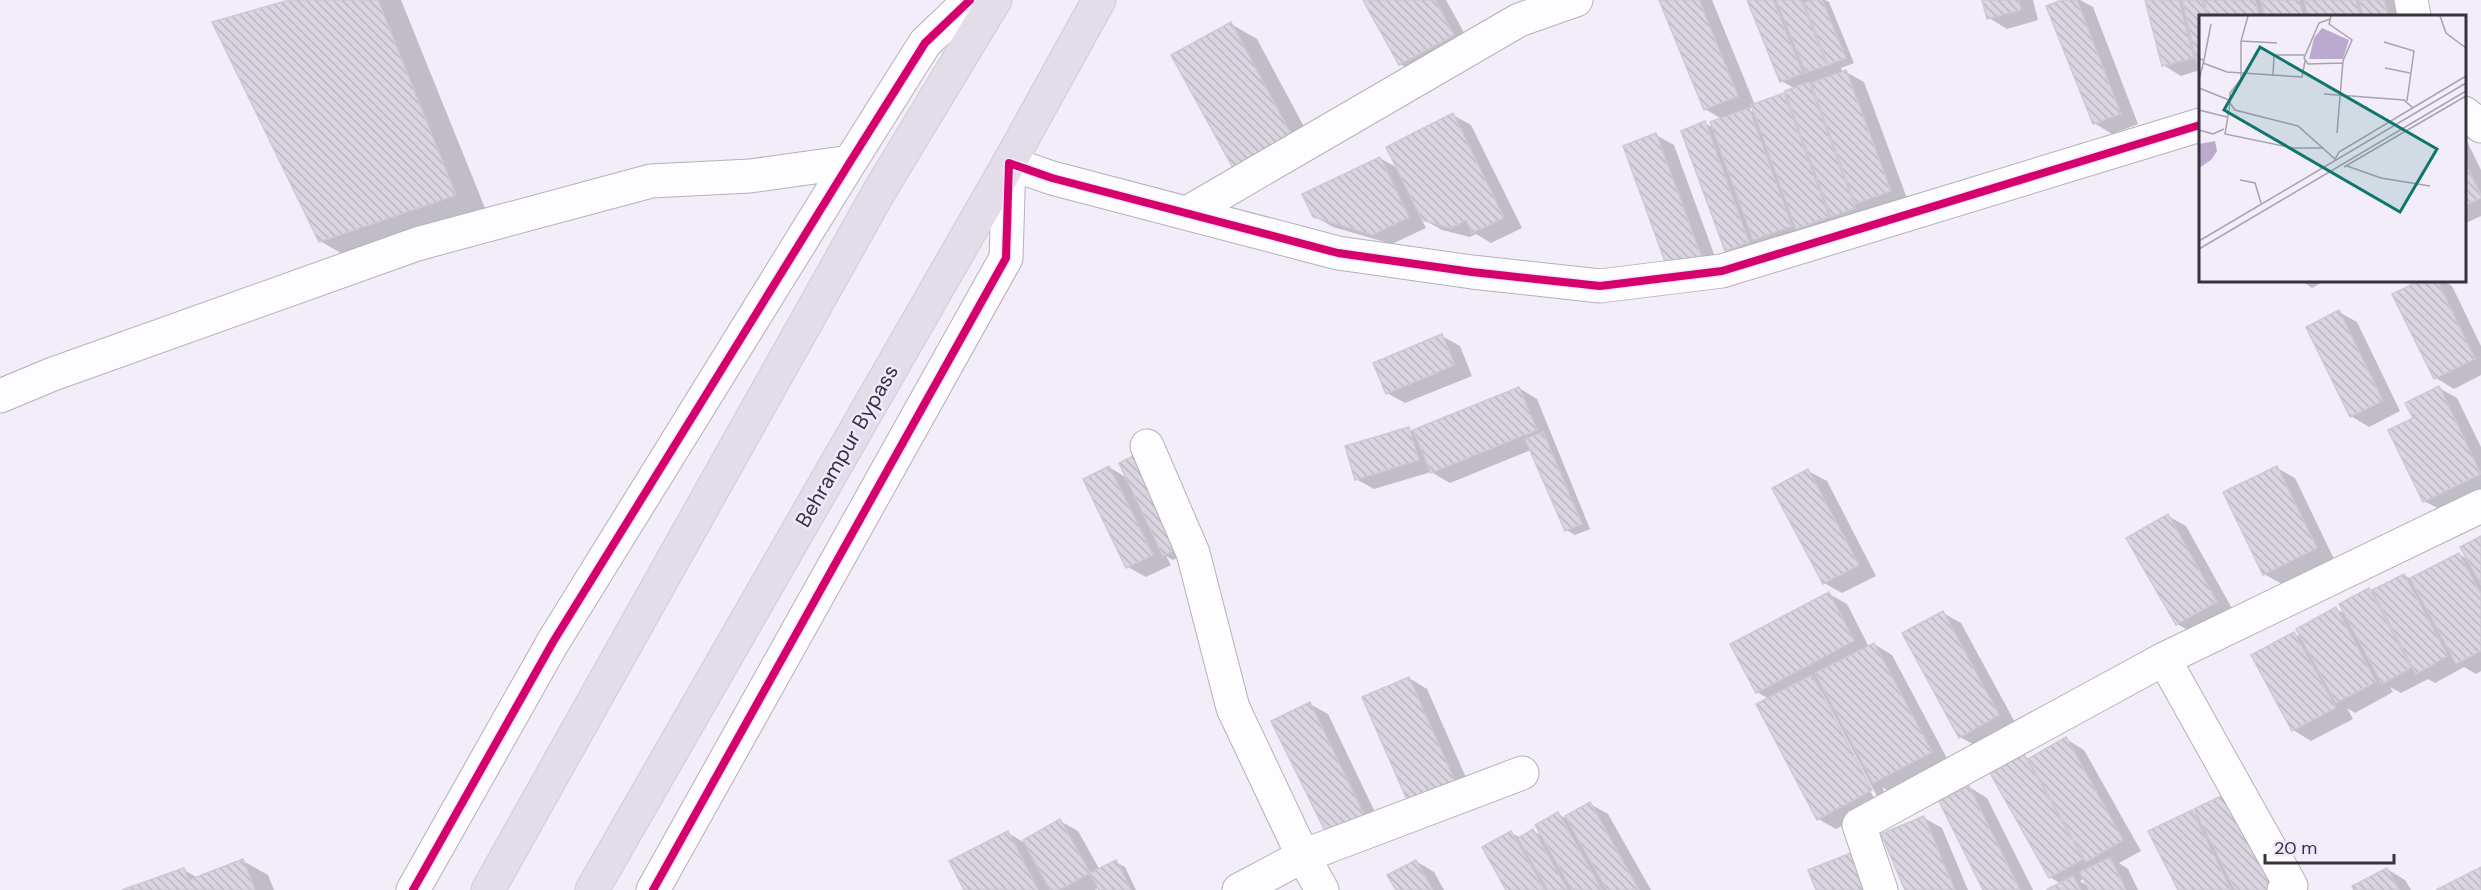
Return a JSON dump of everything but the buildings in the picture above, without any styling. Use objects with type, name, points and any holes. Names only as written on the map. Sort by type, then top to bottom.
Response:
[{"type":"highway","points":[[488,890],[880,190],[995,0]]},
{"type":"highway","name":"Behrampur Bypass","points":[[592,890],[1009,163],[1099,0]]},
{"type":"street","points":[[413,890],[553,642],[850,162],[925,43],[970,0]]},
{"type":"street","points":[[1187,213],[1519,20],[1576,0]]},
{"type":"street","points":[[2411,0],[2414,15]]},
{"type":"street","points":[[2466,115],[2481,126]]},
{"type":"street","points":[[653,890],[1006,258],[1009,163],[1052,178],[1338,253],[1472,272],[1600,286],[1722,271],[2199,125]]},
{"type":"street","points":[[0,396],[53,374],[417,244],[651,181],[750,176],[850,162]]},
{"type":"street","points":[[1147,446],[1193,553],[1233,708],[1303,856],[1322,890]]},
{"type":"street","points":[[1881,890],[1859,825],[2164,659],[2481,506]]},
{"type":"street","points":[[2164,659],[2291,886],[2284,890]]},
{"type":"street","points":[[1239,890],[1303,856],[1522,772]]},
{"type":"cycle path","points":[[413,890],[553,642],[850,162],[925,43],[970,0]]},
{"type":"cycle path","points":[[653,890],[1006,258],[1009,163],[1052,178],[1338,253],[1472,272],[1600,286],[1722,271],[2199,125]]}]
